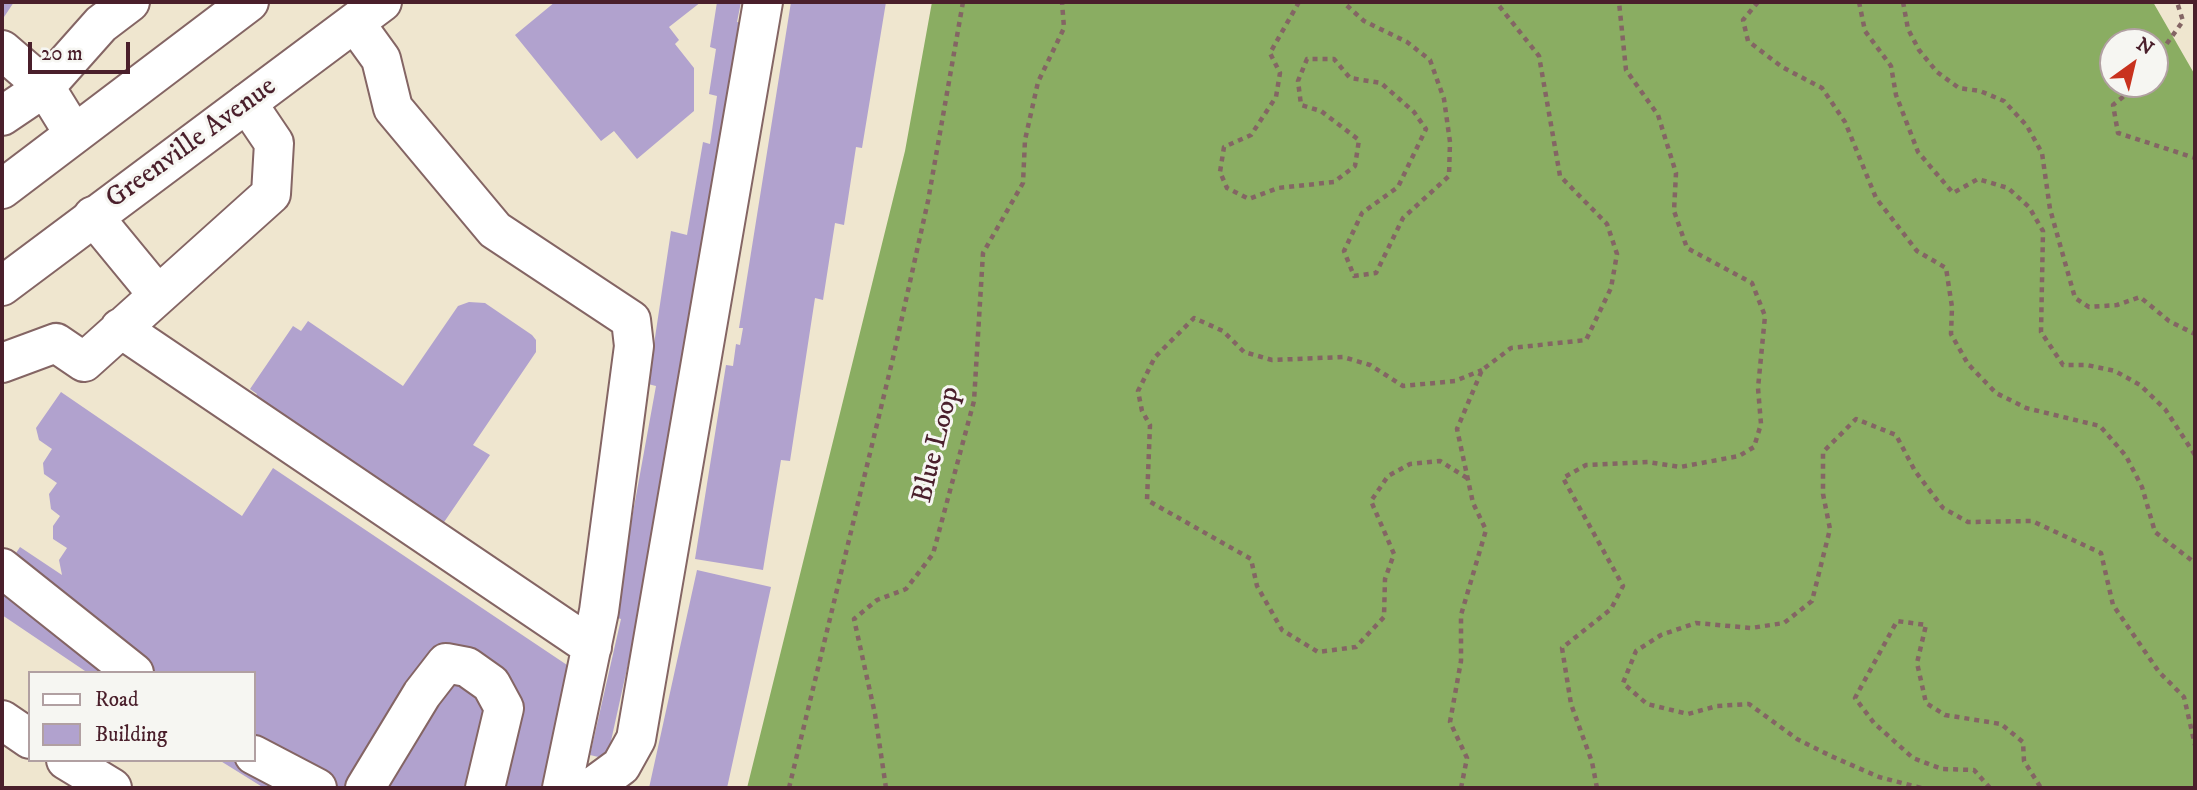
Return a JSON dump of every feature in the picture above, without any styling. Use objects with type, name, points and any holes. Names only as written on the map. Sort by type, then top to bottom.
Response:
[{"type":"main road","points":[[2,116],[45,87],[101,24],[130,2]]},
{"type":"main road","points":[[2,189],[249,2]]},
{"type":"main road","points":[[591,788],[621,766],[636,739],[763,2]]},
{"type":"main road","points":[[359,9],[381,59],[393,108],[495,230],[631,320],[634,346],[592,647],[562,788]]},
{"type":"main road","name":"Greenville Avenue","points":[[2,286],[247,103],[359,9]]},
{"type":"main road","points":[[2,50],[45,87],[74,134]]},
{"type":"main road","points":[[2,363],[56,343],[83,362],[271,194],[274,143],[247,103]]},
{"type":"main road","points":[[93,216],[158,295]]},
{"type":"main road","points":[[120,328],[517,614],[592,647]]},
{"type":"main road","points":[[2,568],[131,671]]},
{"type":"main road","points":[[365,788],[422,694],[446,663],[467,667],[491,684],[504,708],[485,788]]},
{"type":"main road","points":[[2,720],[28,737]]},
{"type":"main road","points":[[256,756],[317,788]]},
{"type":"main road","points":[[69,762],[113,788]]},
{"type":"path","points":[[789,788],[928,201],[963,2]]},
{"type":"path","name":"Blue Loop","points":[[886,788],[875,714],[854,619],[877,600],[906,589],[933,554],[974,401],[983,253],[1023,183],[1025,140],[1038,82],[1063,29],[1062,2]]},
{"type":"path","points":[[1299,2],[1270,52],[1280,73],[1276,97],[1251,135],[1224,147],[1220,172],[1227,188],[1249,199],[1278,188],[1334,182],[1355,166],[1359,139],[1321,111],[1301,106],[1298,81],[1307,59],[1334,59],[1350,78],[1381,83],[1414,112],[1426,129],[1398,187],[1362,213],[1344,251],[1354,276],[1376,272],[1403,218],[1449,176],[1450,142],[1444,99],[1430,60],[1408,42],[1364,21],[1343,2]]},
{"type":"path","points":[[1467,478],[1440,461],[1410,464],[1388,476],[1371,501],[1394,554],[1385,579],[1384,617],[1356,647],[1318,652],[1282,630],[1257,586],[1251,559],[1147,500],[1150,425],[1138,391],[1155,356],[1194,318],[1223,331],[1244,352],[1272,359],[1343,357],[1370,366],[1403,386],[1455,381],[1482,370],[1511,348],[1586,340],[1611,288],[1617,254],[1607,225],[1560,176],[1539,56],[1496,2]]},
{"type":"path","points":[[1597,788],[1592,762],[1571,704],[1562,648],[1611,608],[1623,586],[1563,478],[1586,465],[1648,462],[1680,467],[1739,456],[1754,447],[1761,424],[1758,388],[1765,316],[1752,283],[1687,248],[1674,211],[1676,173],[1658,116],[1626,70],[1619,2]]},
{"type":"path","points":[[1758,2],[1743,20],[1748,41],[1782,67],[1822,88],[1845,122],[1876,198],[1917,251],[1946,268],[1952,307],[1951,334],[1968,364],[1996,393],[2016,403],[2100,426],[2126,456],[2142,487],[2155,532],[2195,563]]},
{"type":"path","points":[[1859,2],[1865,31],[1891,66],[1896,95],[1917,152],[1953,193],[1978,179],[2008,188],[2029,207],[2043,230],[2042,332],[2063,365],[2088,365],[2115,371],[2140,385],[2165,409],[2195,455]]},
{"type":"path","points":[[1903,2],[1908,29],[1919,50],[1937,72],[1959,88],[1980,91],[2004,101],[2027,126],[2042,153],[2050,209],[2075,298],[2089,307],[2117,305],[2140,297],[2169,321],[2195,334]]},
{"type":"path","points":[[2169,40],[2183,21],[2176,2]]},
{"type":"path","points":[[2122,98],[2113,105],[2118,133],[2195,158]]},
{"type":"path","points":[[1461,788],[1467,758],[1450,722],[1461,661],[1461,615],[1486,530],[1473,503],[1457,429],[1482,370]]},
{"type":"path","points":[[1921,788],[1879,777],[1831,756],[1797,738],[1749,704],[1717,706],[1688,714],[1647,704],[1623,682],[1636,651],[1661,635],[1696,623],[1751,628],[1784,623],[1812,601],[1830,529],[1823,494],[1823,452],[1856,419],[1896,435],[1915,471],[1943,508],[1968,522],[2032,521],[2101,553],[2113,605],[2160,672],[2184,697],[2195,745]]},
{"type":"path","points":[[1990,788],[1974,770],[1942,769],[1913,758],[1874,723],[1855,698],[1897,621],[1926,625],[1917,663],[1926,703],[1945,716],[2001,724],[2023,742],[2024,761],[2041,788]]},
{"type":"green space","points":[[932,2],[2153,2],[2168,28],[2099,28],[2099,98],[2169,98],[2169,30],[2195,75],[2195,788],[747,788],[905,151]]},
{"type":"building","points":[[2,2],[14,2],[2,20]]},
{"type":"building","points":[[555,2],[701,2],[669,27],[679,40],[675,44],[694,68],[694,111],[637,159],[614,131],[601,141],[515,35]]},
{"type":"building","points":[[717,2],[741,2],[737,22],[744,23],[659,524],[607,759],[590,755],[621,619],[614,617],[656,386],[648,384],[671,231],[687,235],[703,142],[710,144],[717,96],[709,94],[716,49],[710,47]]},
{"type":"building","points":[[791,2],[886,2],[862,148],[856,147],[844,225],[835,223],[823,300],[815,298],[790,461],[781,460],[763,570],[695,559],[726,365],[733,366],[736,344],[740,345],[743,328],[739,328]]},
{"type":"building","points":[[469,302],[485,303],[532,335],[536,340],[536,352],[473,445],[490,455],[440,528],[253,400],[257,394],[250,389],[293,326],[301,331],[308,321],[403,386],[458,306]]},
{"type":"building","points":[[61,392],[242,516],[273,468],[576,671],[550,788],[264,788],[222,762],[256,762],[256,671],[85,671],[2,615],[2,574],[20,547],[62,575],[59,560],[67,548],[53,539],[53,526],[60,516],[51,509],[49,494],[57,483],[44,474],[43,463],[52,449],[39,440],[36,428]]},
{"type":"building","points":[[697,570],[771,587],[727,788],[649,788]]}]
